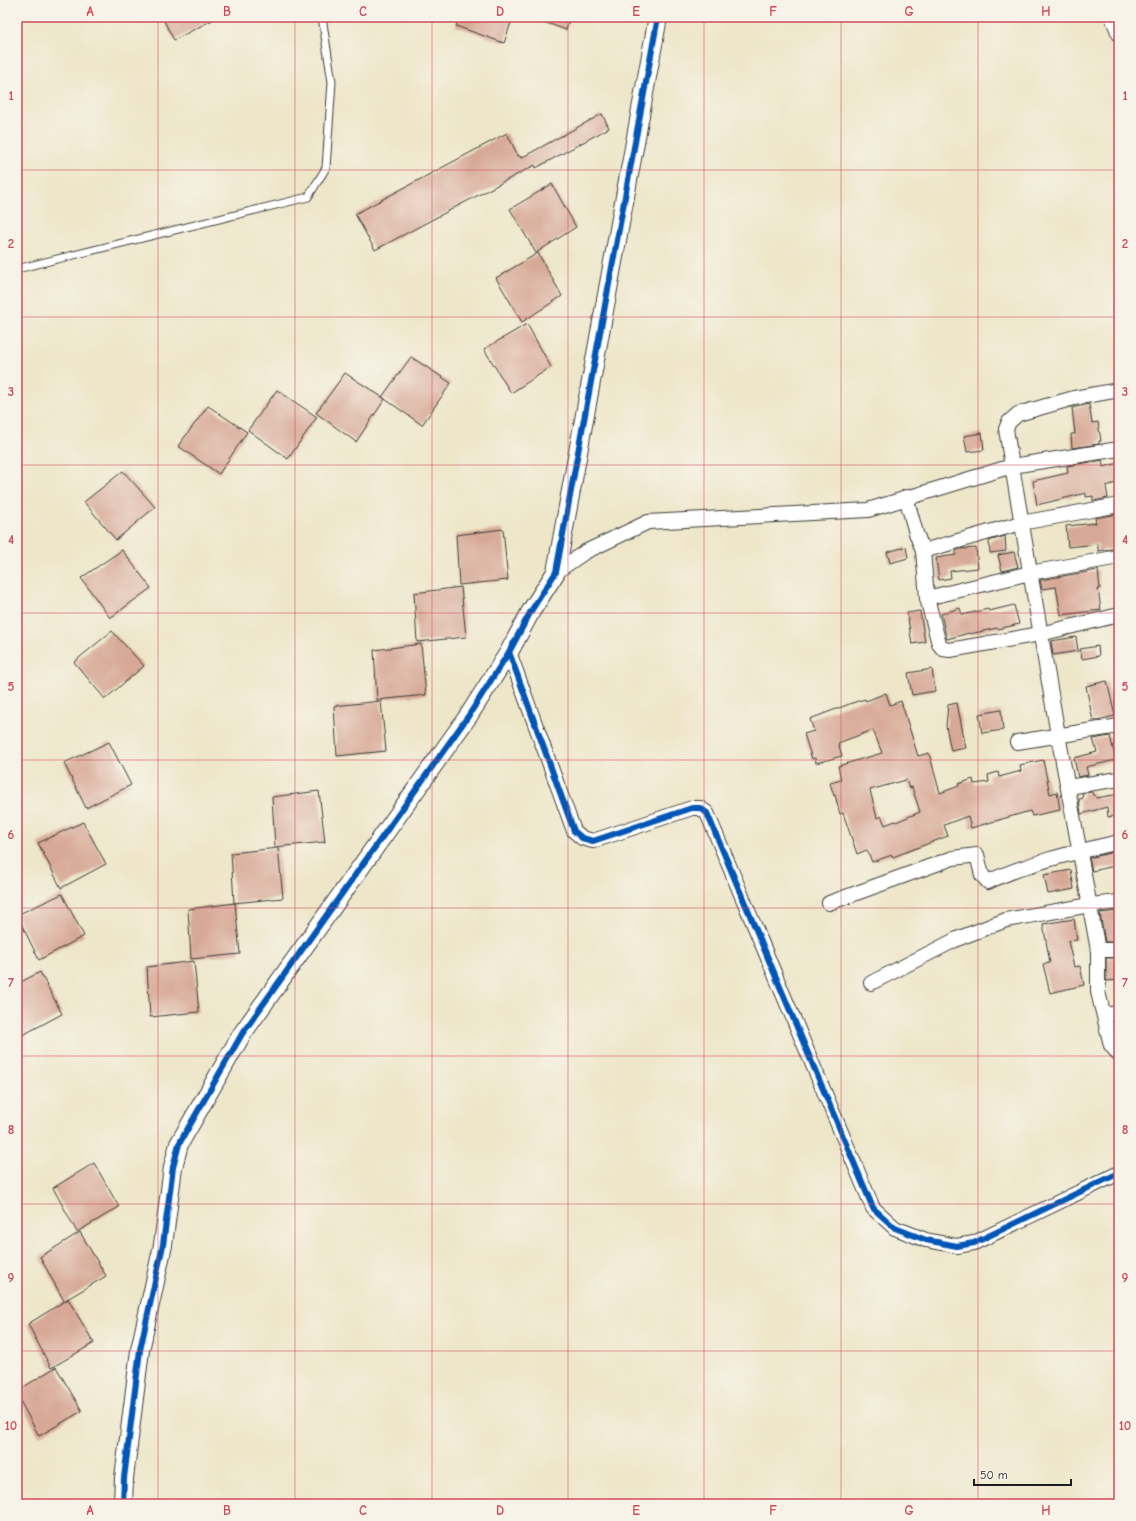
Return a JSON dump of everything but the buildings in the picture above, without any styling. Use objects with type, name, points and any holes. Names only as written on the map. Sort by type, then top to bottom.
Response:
[{"type":"street","points":[[123,1504],[124,1478],[140,1350],[163,1245],[173,1167],[179,1144],[242,1034],[465,722],[509,652],[531,611],[556,572],[658,17]]},
{"type":"street","points":[[1112,17],[1119,34]]},
{"type":"street","points":[[1119,390],[1074,398],[1018,414],[1009,422],[1006,429],[1040,634],[1098,950],[1098,992],[1111,1045],[1119,1055]]},
{"type":"street","points":[[556,572],[585,552],[648,522],[868,510],[906,497],[1012,466],[1119,449]]},
{"type":"street","points":[[906,497],[916,533],[923,551],[927,598],[940,644],[943,649],[950,650],[1040,634],[1119,615]]},
{"type":"street","points":[[923,551],[1021,523],[1119,505]]},
{"type":"street","points":[[927,598],[1030,572],[1119,557]]},
{"type":"street","points":[[509,652],[574,831],[582,838],[593,841],[692,808],[700,808],[707,814],[873,1208],[895,1228],[934,1242],[957,1246],[974,1243],[1119,1173]]},
{"type":"street","points":[[1017,742],[1119,726]]},
{"type":"street","points":[[1068,787],[1119,779]]},
{"type":"street","points":[[829,903],[953,858],[977,855],[982,874],[988,882],[1004,874],[1080,851],[1119,842]]},
{"type":"street","points":[[871,982],[956,939],[1006,920],[1090,905],[1119,902]]},
{"type":"street","points":[[1098,950],[1119,950]]},
{"type":"street","points":[[1104,1015],[1119,1013]]},
{"type":"lane","points":[[17,269],[308,197],[326,168],[332,82],[322,17]]},
{"type":"cycle path","points":[[123,1504],[124,1478],[140,1350],[163,1245],[173,1167],[179,1144],[242,1034],[469,715],[509,652],[531,611],[556,572],[658,17]]},
{"type":"cycle path","points":[[509,652],[574,831],[582,838],[593,841],[692,808],[700,808],[707,813],[873,1208],[895,1228],[926,1240],[957,1246],[974,1243],[1119,1173]]}]
